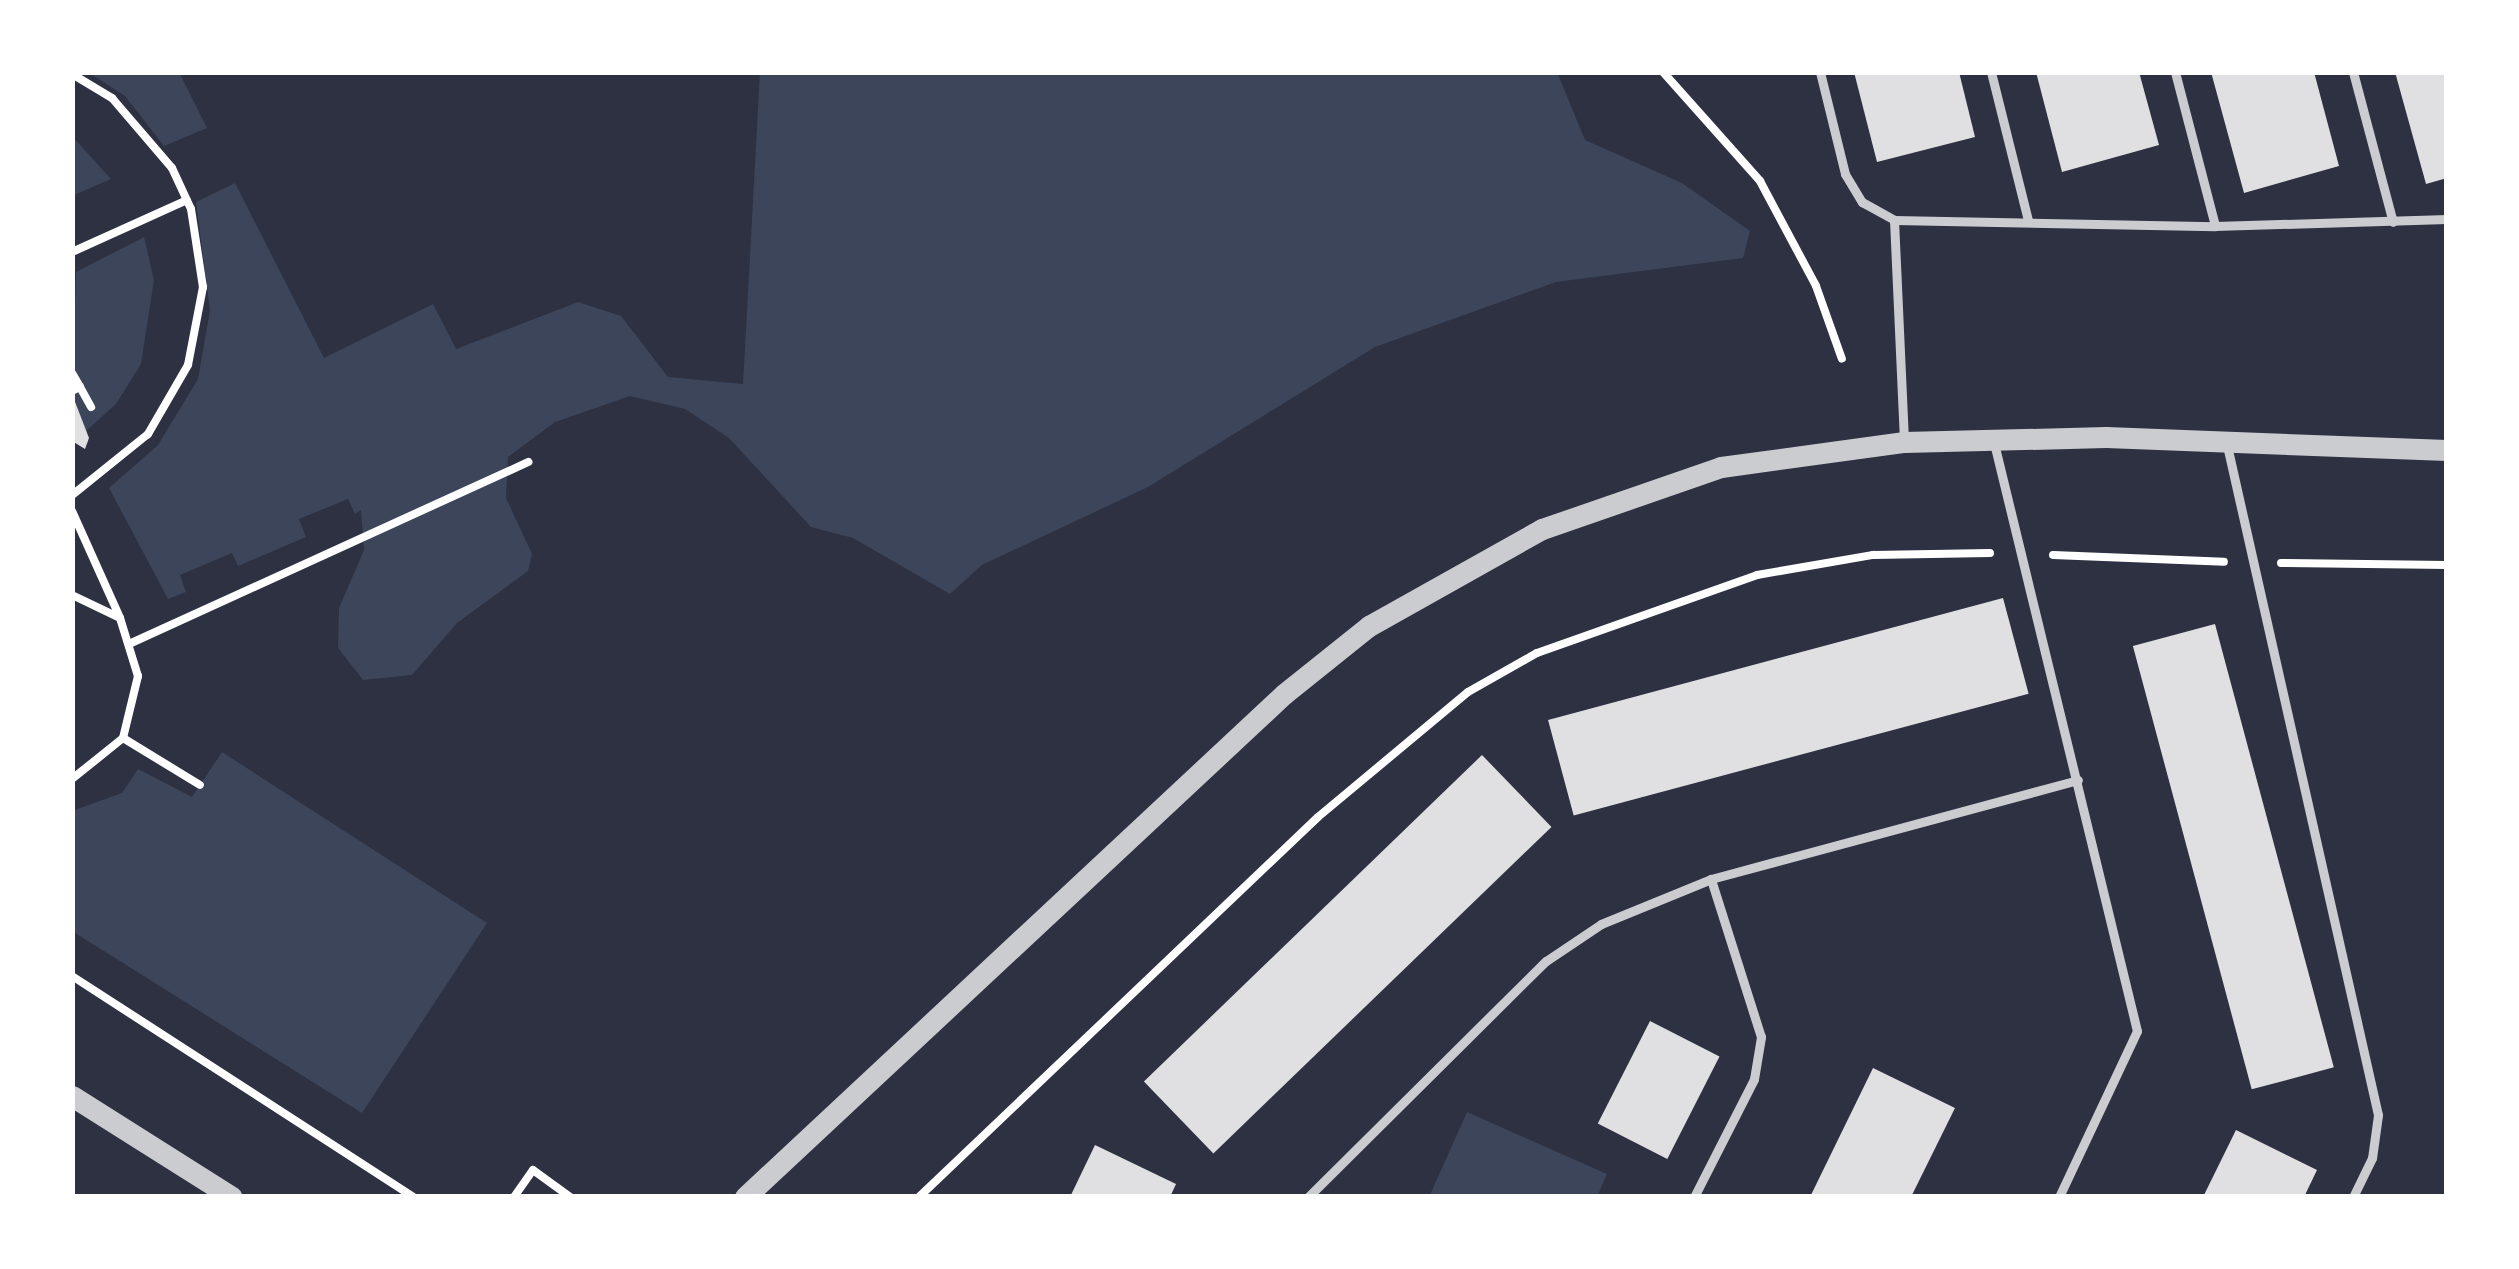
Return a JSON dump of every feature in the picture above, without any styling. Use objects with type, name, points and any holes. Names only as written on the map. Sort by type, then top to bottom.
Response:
[{"type":"street","points":[[746,1197],[1284,694],[1369,626],[1456,570],[1624,496],[1721,467],[1904,442],[1992,438],[2447,450]]},
{"type":"street","points":[[72,1096],[232,1197]]},
{"type":"lane","points":[[1820,72],[1845,174],[1862,202],[1894,220],[2215,226],[2447,219]]},
{"type":"lane","points":[[1990,72],[2027,220]]},
{"type":"lane","points":[[2175,72],[2215,226]]},
{"type":"lane","points":[[2353,72],[2393,222]]},
{"type":"lane","points":[[1894,220],[1904,442]]},
{"type":"lane","points":[[1992,438],[2137,1031],[2059,1197]]},
{"type":"lane","points":[[2226,442],[2249,562],[2378,1115],[2372,1158],[2353,1197]]},
{"type":"lane","points":[[1308,1197],[1546,961],[1601,924],[1711,879],[2078,780]]},
{"type":"lane","points":[[1694,1197],[1754,1079],[1761,1037],[1711,879]]},
{"type":"path","points":[[1663,72],[1760,181],[1816,286],[1842,358]]},
{"type":"path","points":[[72,74],[146,130],[187,200],[203,287],[188,365],[148,434],[72,495]]},
{"type":"path","points":[[72,252],[187,200]]},
{"type":"path","points":[[72,373],[76,389],[91,407]]},
{"type":"path","points":[[129,644],[529,462]]},
{"type":"path","points":[[72,511],[120,618],[136,693],[123,738],[72,778]]},
{"type":"path","points":[[919,1197],[1318,817],[1468,692],[1555,645],[1757,575],[1873,555],[2019,554],[2447,566]]},
{"type":"path","points":[[72,595],[120,618]]},
{"type":"path","points":[[123,738],[200,785]]},
{"type":"path","points":[[72,976],[412,1197]]},
{"type":"path","points":[[514,1197],[533,1169],[570,1197]]},
{"type":"shaded area","points":[[88,72],[179,72],[207,128],[164,146],[125,96]]},
{"type":"shaded area","points":[[760,72],[1557,72],[1585,140],[1682,183],[1750,231],[1743,258],[1556,282],[1375,347],[1148,487],[982,565],[950,594],[853,538],[811,527],[729,438],[685,409],[630,396],[555,422],[508,457],[506,498],[532,554],[528,571],[457,623],[412,675],[363,680],[338,648],[339,608],[364,550],[361,510],[355,514],[348,499],[299,519],[306,537],[238,566],[232,553],[180,575],[186,592],[168,599],[109,488],[158,445],[198,379],[210,310],[196,202],[235,183],[324,358],[433,304],[456,349],[578,302],[621,316],[668,377],[743,384]]},
{"type":"shaded area","points":[[72,136],[111,179],[72,196]]},
{"type":"shaded area","points":[[144,237],[154,280],[141,364],[116,404],[84,433],[72,413],[76,272]]},
{"type":"shaded area","points":[[222,752],[487,923],[362,1113],[72,931],[72,811],[122,793],[138,769],[192,797]]},
{"type":"shaded area","points":[[1467,1112],[1607,1174],[1597,1197],[1429,1197]]},
{"type":"building","points":[[1854,72],[1959,72],[1975,137],[1877,162]]},
{"type":"building","points":[[2036,72],[2139,72],[2159,145],[2062,172]]},
{"type":"building","points":[[2211,72],[2314,72],[2339,166],[2244,193]]},
{"type":"building","points":[[2395,72],[2447,72],[2447,178],[2426,184]]},
{"type":"building","points":[[72,394],[89,438],[85,449],[72,441]]},
{"type":"building","points":[[2003,598],[2029,694],[1574,816],[1548,720]]},
{"type":"building","points":[[2215,624],[2334,1067],[2252,1089],[2133,646]]},
{"type":"building","points":[[1482,755],[1551,827],[1213,1153],[1144,1081]]},
{"type":"building","points":[[1650,1021],[1719,1056],[1667,1159],[1598,1123]]},
{"type":"building","points":[[1873,1068],[1955,1108],[1911,1197],[1810,1197]]},
{"type":"building","points":[[2236,1130],[2317,1170],[2304,1197],[2203,1197]]},
{"type":"building","points":[[1095,1145],[1176,1184],[1170,1197],[1070,1197]]}]
